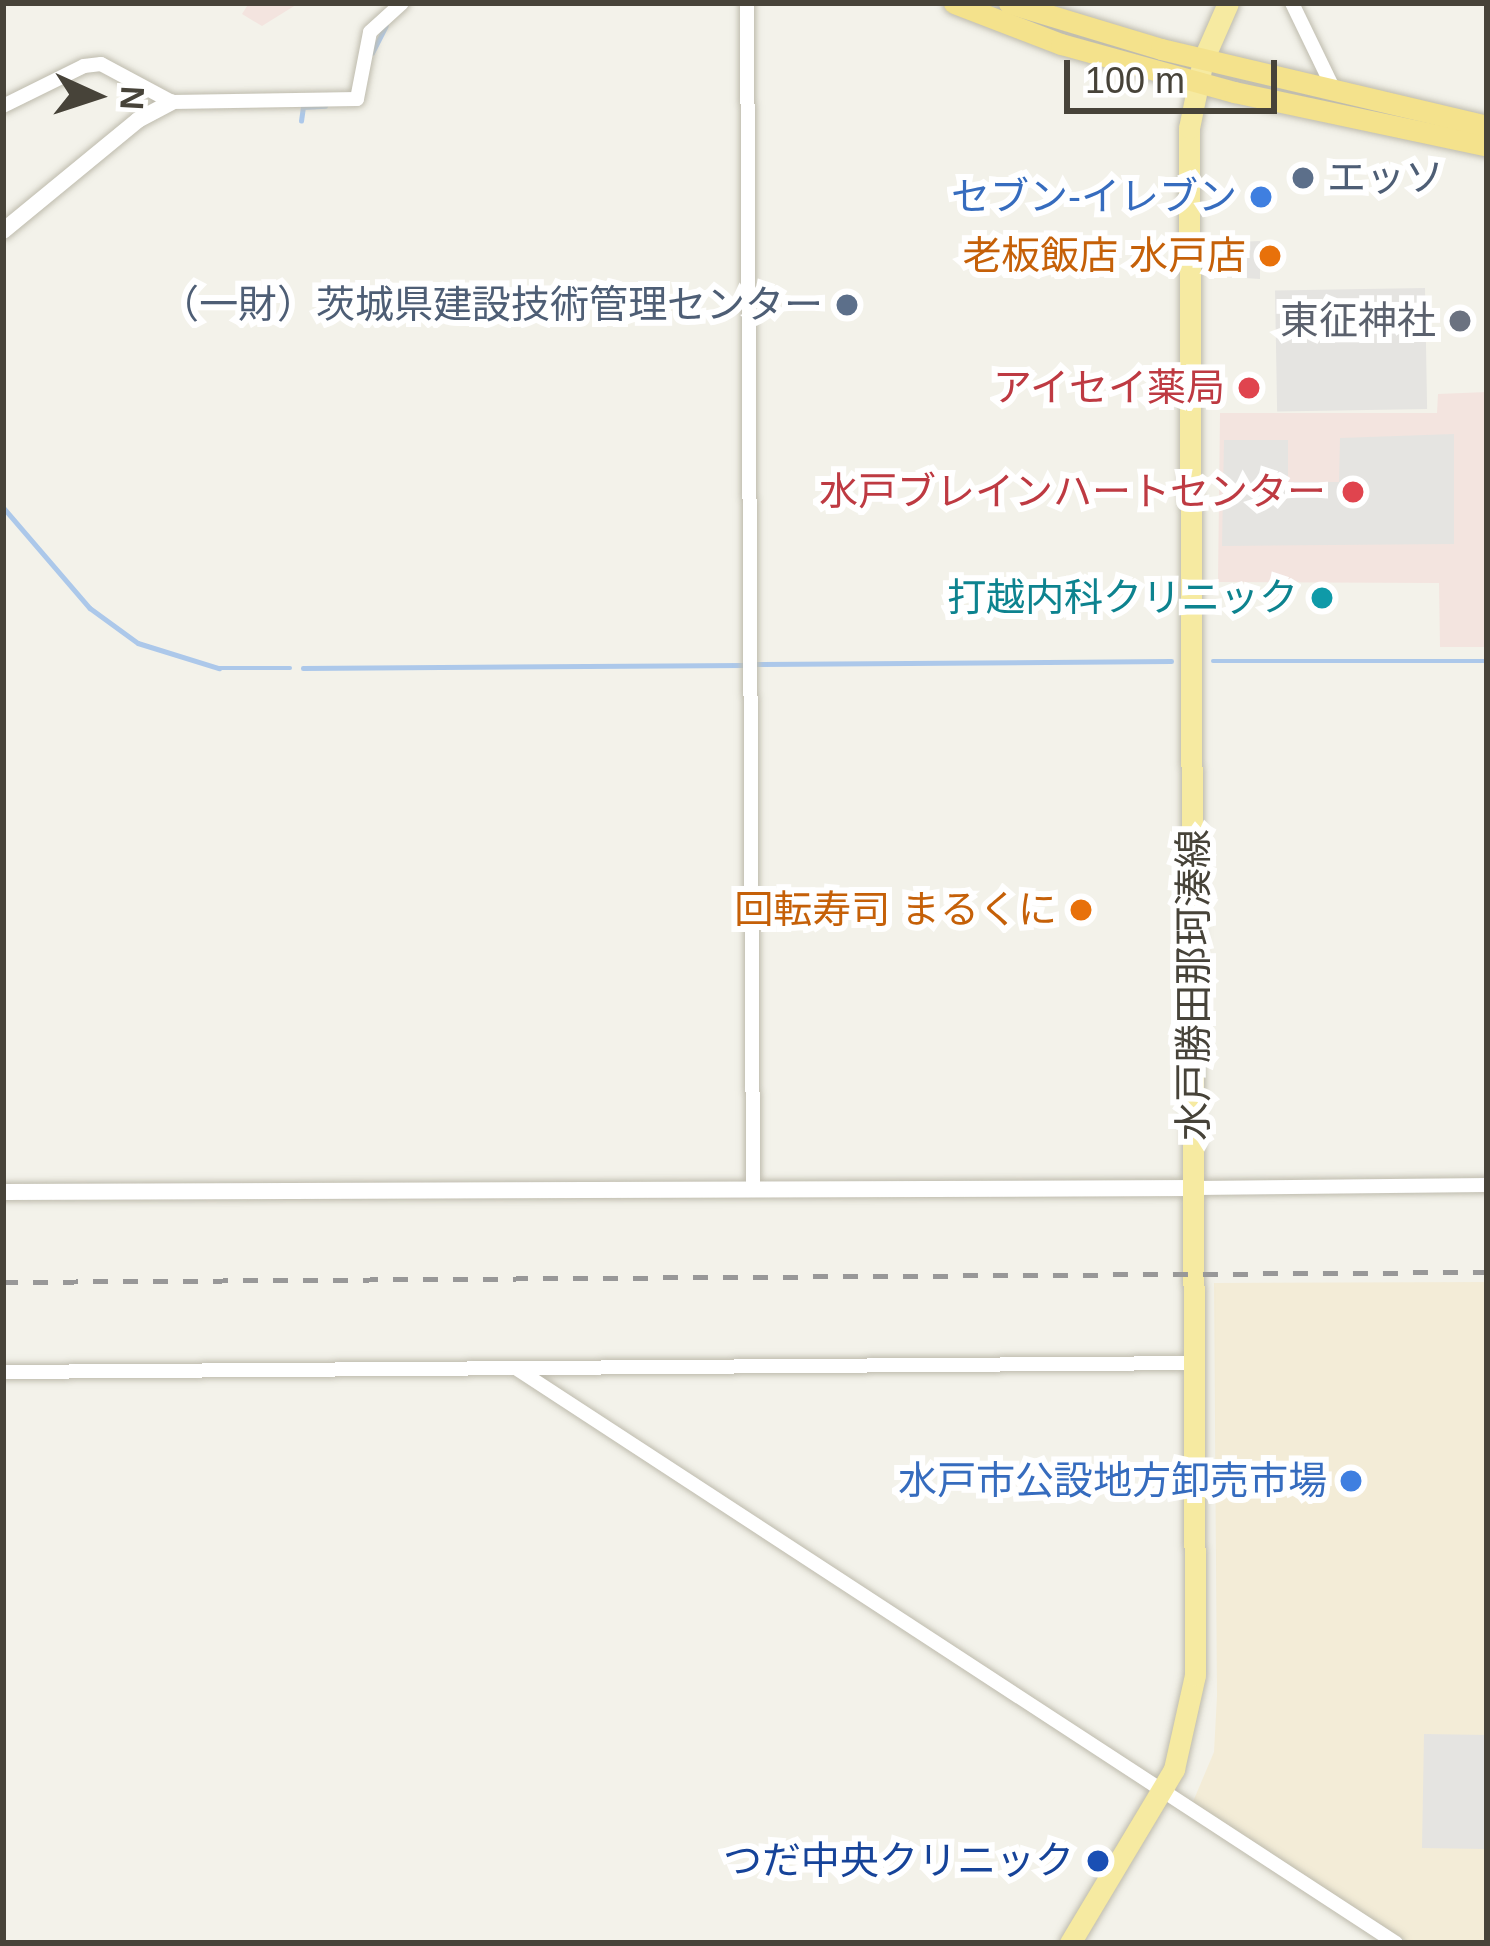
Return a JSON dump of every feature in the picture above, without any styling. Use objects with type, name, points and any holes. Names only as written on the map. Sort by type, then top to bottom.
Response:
[{"type":"highway","points":[[954,3],[1061,44],[1334,90],[1487,126]]},
{"type":"highway","points":[[1009,3],[1200,71],[1487,146]]},
{"type":"main road","name":"水戸勝田那珂湊線","points":[[1070,1943],[1163,1791],[1184,1736],[1195,1675],[1189,142],[1200,71],[1228,3]]},
{"type":"street","points":[[376,3],[386,17]]},
{"type":"street","points":[[3,231],[138,120],[172,102],[357,99],[370,32],[402,3]]},
{"type":"street","points":[[747,3],[753,1189]]},
{"type":"street","points":[[1292,3],[1334,90]]},
{"type":"street","points":[[3,106],[84,65],[100,64],[172,102]]},
{"type":"street","points":[[3,1192],[1487,1185]]},
{"type":"street","points":[[3,1372],[1196,1363]]},
{"type":"street","points":[[517,1369],[1396,1943]]},
{"type":"shaded area","points":[[249,3],[299,3],[262,26],[242,14]]},
{"type":"shaded area","points":[[1260,241],[1260,279],[1213,276],[1214,243]]},
{"type":"shaded area","points":[[1425,288],[1427,409],[1277,412],[1275,291]]},
{"type":"shaded area","name":"水戸ブレインハートセンター","points":[[1487,392],[1487,647],[1440,647],[1439,583],[1218,582],[1220,413],[1437,413],[1438,394]]},
{"type":"shaded area","points":[[1454,434],[1454,544],[1222,546],[1224,440],[1288,440],[1288,482],[1339,482],[1340,438]]},
{"type":"shaded area","name":"水戸市公設地方卸売市場","points":[[1487,1282],[1487,1943],[1410,1943],[1192,1804],[1214,1752],[1217,1696],[1214,1283]]},
{"type":"shaded area","points":[[1424,1734],[1487,1735],[1485,1849],[1422,1848]]},
{"type":"waterway","points":[[372,53],[386,26]]},
{"type":"waterway","points":[[301,121],[303,107],[325,106]]},
{"type":"waterway","points":[[3,507],[90,608],[138,643],[219,668],[290,668]]},
{"type":"waterway","points":[[756,664],[1171,661]]},
{"type":"waterway","points":[[1213,661],[1487,661]]},
{"type":"waterway","points":[[303,668],[744,665]]},
{"type":"railway","points":[[3,1282],[1487,1272]]},
{"type":"place","name":"エッソ","points":[[1303,178]]},
{"type":"place","name":"セブン-イレブン","points":[[1261,197]]},
{"type":"place","name":"老板飯店 水戸店","points":[[1270,256]]},
{"type":"place","name":"（一財）茨城県建設技術管理センター","points":[[847,305]]},
{"type":"place","name":"東征神社","points":[[1460,321]]},
{"type":"place","name":"アイセイ薬局","points":[[1249,388]]},
{"type":"place","name":"水戸ブレインハートセンター","points":[[1353,492]]},
{"type":"place","name":"打越内科クリニック","points":[[1322,598]]},
{"type":"place","name":"回転寿司 まるくに","points":[[1081,910]]},
{"type":"place","name":"水戸市公設地方卸売市場","points":[[1351,1481]]},
{"type":"place","name":"つだ中央クリニック","points":[[1098,1861]]}]
